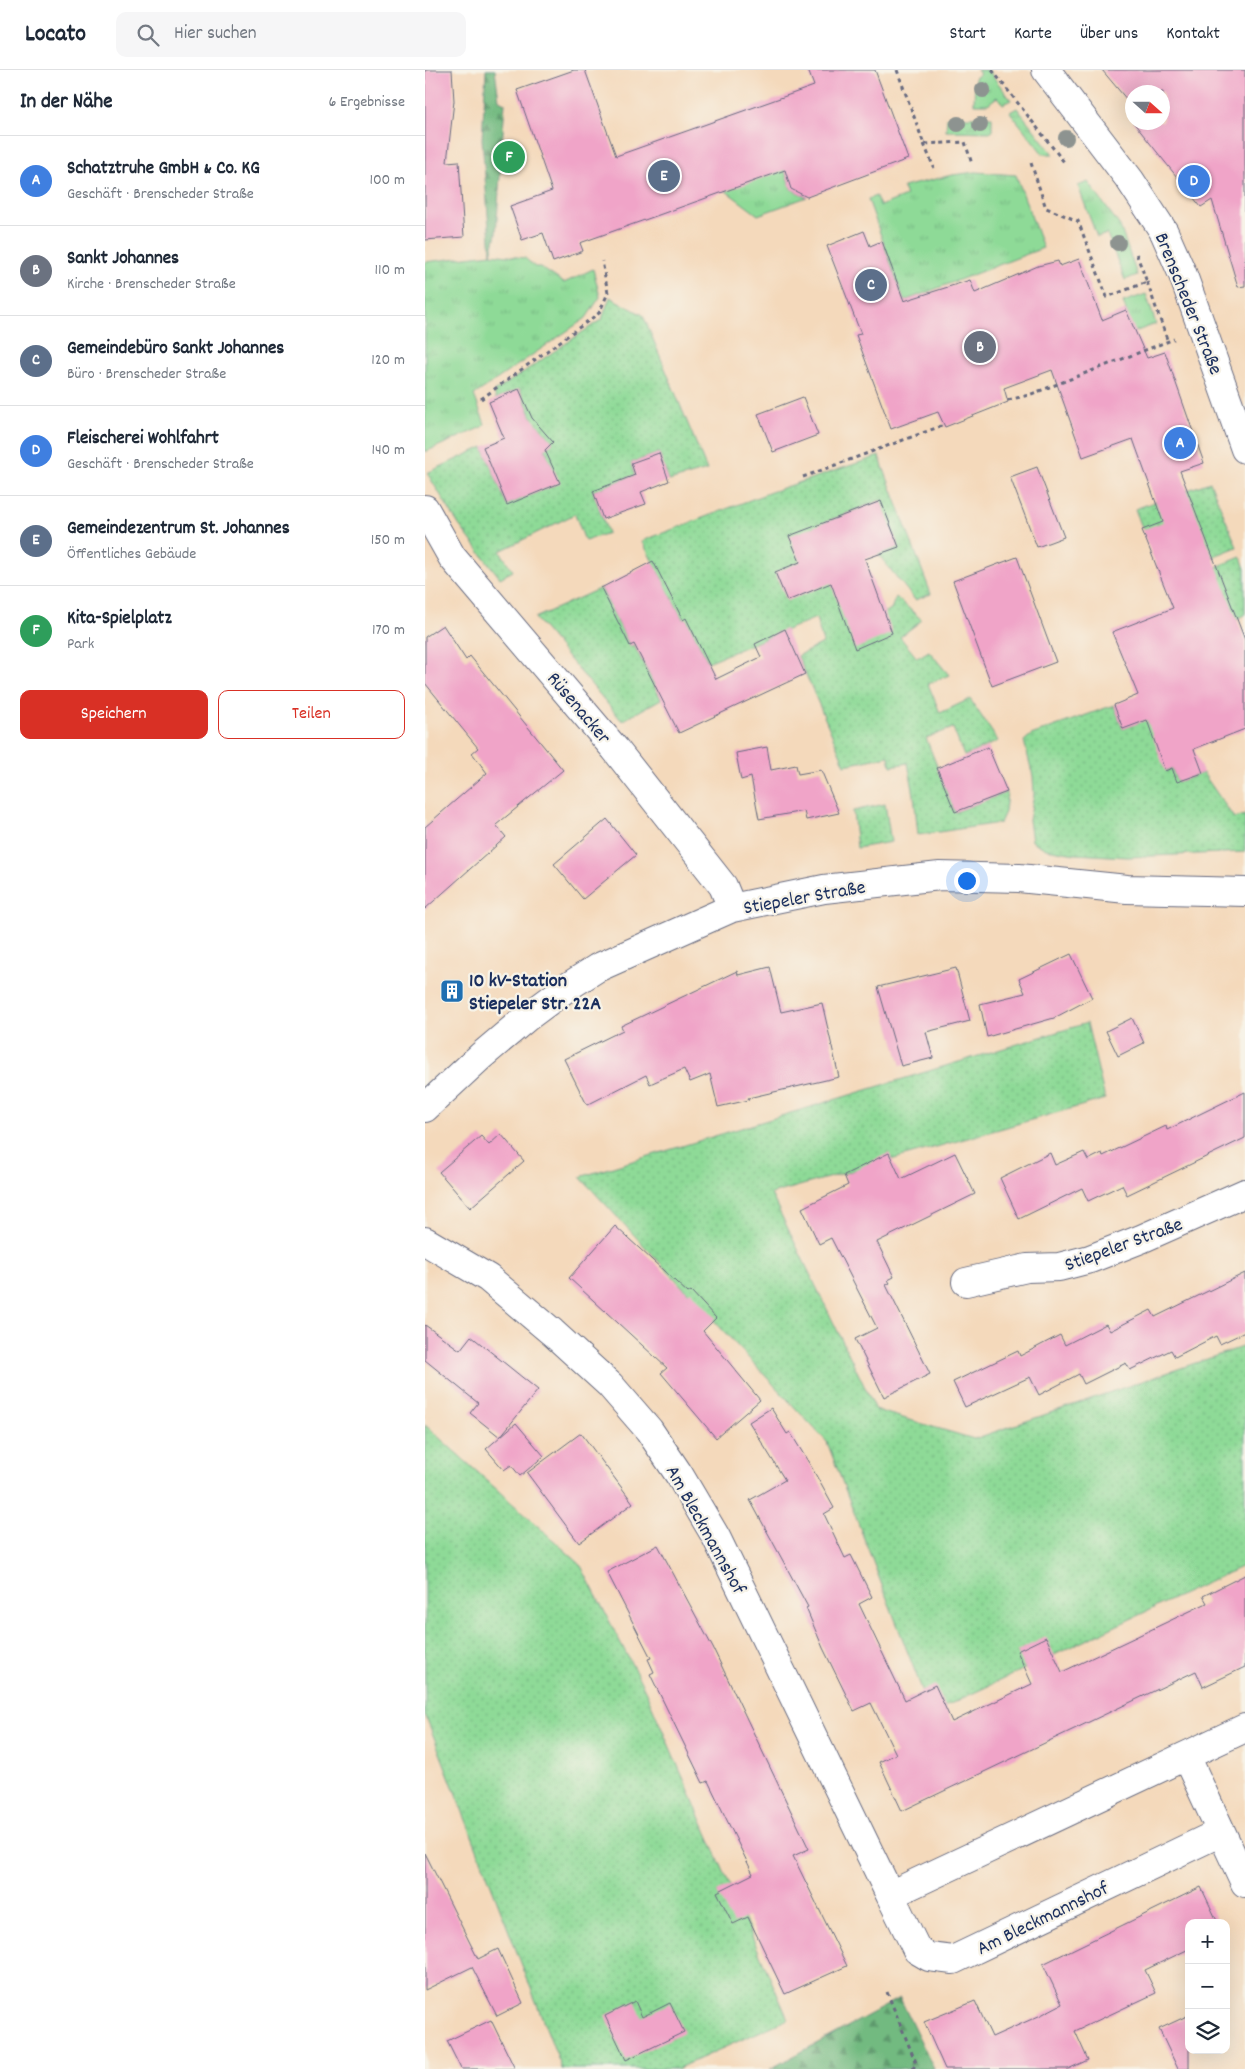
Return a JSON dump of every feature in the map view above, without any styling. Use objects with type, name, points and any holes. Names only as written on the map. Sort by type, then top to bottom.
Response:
[{"type":"street","name":"Brenscheder Straße","points":[[1046,70],[1130,180],[1163,232],[1183,275],[1245,449]]},
{"type":"street","name":"Rüsenacker","points":[[425,509],[452,557],[488,597],[627,764],[723,886],[732,908]]},
{"type":"street","name":"Stiepeler Straße","points":[[425,1108],[481,1056],[526,1018],[569,986],[597,968],[732,908],[824,889],[940,876],[1019,878],[1127,889],[1245,892]]},
{"type":"street","name":"Stiepeler Straße","points":[[966,1282],[1027,1268],[1059,1267],[1090,1259],[1141,1240],[1245,1192]]},
{"type":"street","name":"Am Bleckmannshof","points":[[425,1241],[488,1278],[538,1320],[610,1385],[649,1430],[680,1476],[716,1537],[917,1950],[929,1957],[953,1960],[1221,1832]]},
{"type":"street","points":[[890,1895],[1245,1728]]},
{"type":"street","points":[[1186,1756],[1245,1883]]},
{"type":"path","points":[[897,70],[934,168]]},
{"type":"path","points":[[993,70],[1063,162]]},
{"type":"path","points":[[924,144],[965,142],[972,164]]},
{"type":"path","points":[[1031,162],[1047,208],[1078,221],[1107,297],[1141,284]]},
{"type":"path","points":[[481,398],[599,314],[608,294],[602,261]]},
{"type":"path","points":[[1008,400],[1029,395],[1168,342],[1147,282]]},
{"type":"path","points":[[803,477],[944,425]]},
{"type":"path","points":[[887,1992],[918,2069]]},
{"type":"path","points":[[913,2069],[916,2063]]},
{"type":"green space","points":[[486,70],[495,70],[499,100],[505,103],[496,234],[491,254],[482,139]]},
{"type":"green space","points":[[977,70],[988,70],[1011,100],[1003,104],[997,97],[988,104],[974,104],[975,78],[980,74]]},
{"type":"green space","points":[[1017,108],[1053,154],[1043,154],[1010,112]]},
{"type":"green space","points":[[947,117],[992,117],[992,132],[946,131]]},
{"type":"green space","points":[[772,134],[791,189],[807,197],[758,215],[726,191]]},
{"type":"green space","points":[[976,172],[1016,175],[1043,248],[904,301],[868,199],[876,196],[880,206],[906,196],[903,187],[952,175]]},
{"type":"green space","points":[[1088,182],[1120,226],[1137,275],[1125,280],[1107,234],[1097,237],[1078,186]]},
{"type":"green space","points":[[491,254],[525,258],[535,267],[540,267],[564,283],[593,269],[600,297],[586,318],[474,395],[485,424],[482,427],[425,452],[425,262]]},
{"type":"green space","points":[[1146,294],[1156,324],[1134,332],[1123,302]]},
{"type":"green space","points":[[610,297],[643,315],[707,470],[669,481],[659,453],[631,463],[635,475],[593,491],[608,533],[585,541],[575,514],[500,551],[513,571],[500,578],[459,525],[427,473],[483,447],[507,505],[554,485],[552,466],[545,450],[553,442],[537,424],[535,425],[520,389],[496,399],[494,392],[602,319]]},
{"type":"green space","points":[[879,456],[931,594],[915,600],[878,554],[899,547],[880,500],[824,523],[849,630],[891,609],[896,597],[922,620],[900,637],[917,658],[929,651],[949,675],[928,684],[940,713],[970,699],[998,741],[964,756],[953,728],[926,738],[955,812],[1007,792],[1005,812],[1000,823],[918,835],[914,795],[908,763],[891,766],[889,756],[845,765],[798,656],[823,643],[816,618],[708,662],[686,619],[683,620],[642,541],[771,492]]},
{"type":"green space","points":[[1210,482],[1237,547],[1212,557],[1143,530],[1135,509]]},
{"type":"green space","points":[[1241,557],[1245,569],[1245,615],[1236,619],[1216,567]]},
{"type":"green space","points":[[601,588],[630,646],[634,645],[661,699],[622,721],[535,618]]},
{"type":"green space","points":[[1114,705],[1123,729],[1148,719],[1166,771],[1172,768],[1177,782],[1203,773],[1234,818],[1245,815],[1245,852],[1128,857],[1075,854],[1046,849],[1032,841],[1029,820],[1034,795],[1033,776],[1024,741],[1031,735]]},
{"type":"green space","points":[[885,804],[891,842],[857,848],[853,811]]},
{"type":"green space","points":[[1087,1023],[1105,1099],[771,1194],[876,1410],[974,1439],[1245,1346],[1245,1565],[931,1713],[827,1442],[580,1177]]},
{"type":"green space","points":[[425,1425],[580,1564],[645,1690],[788,2019],[676,2069],[562,2069],[425,1714]]},
{"type":"green space","points":[[900,1998],[934,2069],[770,2069]]},
{"type":"building","points":[[425,70],[452,70],[454,101],[447,162],[459,161],[464,237],[425,240]]},
{"type":"building","points":[[574,70],[585,70],[616,156],[814,86],[808,70],[875,70],[908,159],[807,197],[791,189],[785,170],[580,243],[583,251],[553,262],[543,233],[522,240],[510,206],[552,191],[517,90]]},
{"type":"building","points":[[1102,70],[1245,70],[1245,286],[1238,287],[1212,200],[1201,207],[1139,130],[1170,130],[1170,85],[1125,85],[1125,97]]},
{"type":"building","points":[[864,231],[870,246],[882,241],[904,301],[970,280],[975,293],[1038,266],[1058,261],[1060,266],[1079,259],[1102,320],[1126,310],[1147,358],[1165,352],[1204,463],[1180,471],[1245,640],[1245,729],[1194,749],[1203,773],[1177,782],[1172,768],[1165,771],[1147,720],[1123,729],[1114,705],[1138,695],[1112,632],[1173,608],[1142,530],[1163,522],[1133,439],[1083,457],[1052,370],[1004,388],[1008,402],[945,427],[938,412],[891,429],[856,335],[861,334],[827,246]]},
{"type":"building","points":[[519,389],[532,418],[553,442],[545,450],[560,483],[507,505],[483,447],[504,438],[489,402]]},
{"type":"building","points":[[803,397],[818,435],[773,452],[758,414]]},
{"type":"building","points":[[659,453],[669,481],[641,492],[646,504],[603,519],[593,491],[635,475],[631,463]]},
{"type":"building","points":[[1037,467],[1064,537],[1037,547],[1010,477]]},
{"type":"building","points":[[881,501],[899,547],[865,559],[892,633],[855,649],[831,583],[787,601],[775,572],[800,562],[789,536]]},
{"type":"building","points":[[1017,557],[1056,662],[992,686],[953,581]]},
{"type":"building","points":[[653,561],[683,620],[686,618],[716,679],[761,657],[755,644],[785,629],[805,674],[679,733],[634,644],[630,646],[601,588]]},
{"type":"building","points":[[443,625],[466,660],[470,656],[563,770],[496,825],[506,837],[425,909],[425,827],[487,773],[472,753],[478,748],[425,683],[425,637]]},
{"type":"building","points":[[767,747],[771,770],[796,765],[798,774],[821,770],[839,813],[806,820],[804,811],[759,819],[751,777],[741,780],[736,753]]},
{"type":"building","points":[[988,747],[1007,792],[955,812],[937,768]]},
{"type":"building","points":[[607,819],[636,855],[583,899],[554,864]]},
{"type":"building","points":[[1071,954],[1092,998],[1054,1018],[987,1037],[980,1004],[1025,993],[1019,979]]},
{"type":"building","points":[[770,967],[781,1012],[822,1003],[839,1077],[748,1098],[749,1100],[718,1107],[710,1074],[690,1082],[684,1069],[650,1084],[646,1075],[587,1105],[564,1059],[623,1030],[621,1026],[737,971],[738,975]]},
{"type":"building","points":[[956,968],[970,1021],[926,1032],[933,1058],[901,1066],[878,987]]},
{"type":"building","points":[[1132,1018],[1144,1043],[1118,1056],[1106,1031]]},
{"type":"building","points":[[1245,1092],[1245,1138],[1127,1195],[1122,1185],[1088,1201],[1082,1188],[1019,1219],[1000,1178],[1050,1153],[1055,1165],[1084,1152],[1088,1160],[1102,1153],[1103,1156],[1166,1126],[1167,1130]]},
{"type":"building","points":[[501,1134],[524,1161],[470,1208],[439,1172],[481,1136],[489,1145]]},
{"type":"building","points":[[889,1153],[901,1179],[955,1153],[975,1194],[877,1242],[894,1277],[888,1280],[890,1283],[886,1285],[930,1374],[884,1397],[855,1339],[877,1328],[831,1238],[819,1244],[802,1208],[848,1185],[844,1175]]},
{"type":"building","points":[[615,1226],[688,1293],[691,1291],[716,1318],[703,1331],[760,1400],[716,1438],[661,1373],[667,1368],[569,1278]]},
{"type":"building","points":[[1245,1273],[1245,1332],[1220,1344],[1216,1336],[1175,1357],[1171,1350],[1130,1370],[1126,1363],[1084,1384],[1079,1374],[1039,1395],[1030,1377],[965,1407],[953,1382],[1018,1351],[1020,1356],[1060,1335],[1065,1345],[1106,1324],[1110,1331],[1151,1310],[1155,1317]]},
{"type":"building","points":[[425,1325],[460,1350],[471,1336],[538,1390],[500,1437],[470,1413],[478,1403],[425,1360]]},
{"type":"building","points":[[771,1408],[787,1434],[790,1432],[834,1508],[824,1514],[845,1558],[851,1555],[872,1597],[859,1604],[905,1700],[935,1685],[952,1722],[1032,1684],[1017,1651],[1046,1637],[1062,1672],[1207,1603],[1203,1596],[1245,1575],[1245,1667],[1203,1687],[1196,1671],[902,1811],[879,1762],[896,1754],[871,1703],[854,1711],[823,1648],[806,1608],[808,1607],[750,1500],[785,1480],[749,1422]]},
{"type":"building","points":[[516,1423],[544,1456],[520,1476],[511,1465],[504,1470],[486,1449]]},
{"type":"building","points":[[581,1433],[633,1503],[579,1543],[527,1473]]},
{"type":"building","points":[[658,1545],[713,1648],[809,1849],[793,1856],[847,1966],[785,1994],[748,1917],[733,1924],[717,1892],[753,1874],[708,1781],[703,1783],[650,1674],[654,1672],[648,1659],[651,1658],[607,1572]]},
{"type":"building","points":[[425,1853],[478,1959],[498,1949],[523,2003],[497,2016],[472,1967],[425,1990]]},
{"type":"building","points":[[1201,1887],[1216,1919],[1185,1919],[1185,1951],[1145,1970],[1156,1993],[1075,2031],[1088,2060],[1068,2069],[945,2069],[924,2022],[975,2001],[992,2037],[1041,2015],[1062,2004],[1043,1964]]},
{"type":"building","points":[[635,2001],[642,2017],[670,2003],[684,2032],[626,2060],[605,2016]]},
{"type":"building","points":[[1185,2017],[1185,2054],[1189,2054],[1189,2069],[1178,2069],[1159,2029]]},
{"type":"building","points":[[491,2020],[515,2069],[461,2069],[447,2041]]},
{"type":"place","name":"Kita-Spielplatz","points":[[509,157]]},
{"type":"place","name":"Gemeindezentrum St. Johannes","points":[[664,176]]},
{"type":"place","name":"Fleischerei Wohlfahrt","points":[[1194,181]]},
{"type":"place","name":"Gemeindebüro Sankt Johannes","points":[[871,285]]},
{"type":"place","name":"Sankt Johannes","points":[[980,347]]},
{"type":"place","name":"Schatztruhe GmbH & Co. KG","points":[[1180,443]]},
{"type":"place","name":"10 kV-Station Stiepeler Str. 22A","points":[[452,991]]}]
